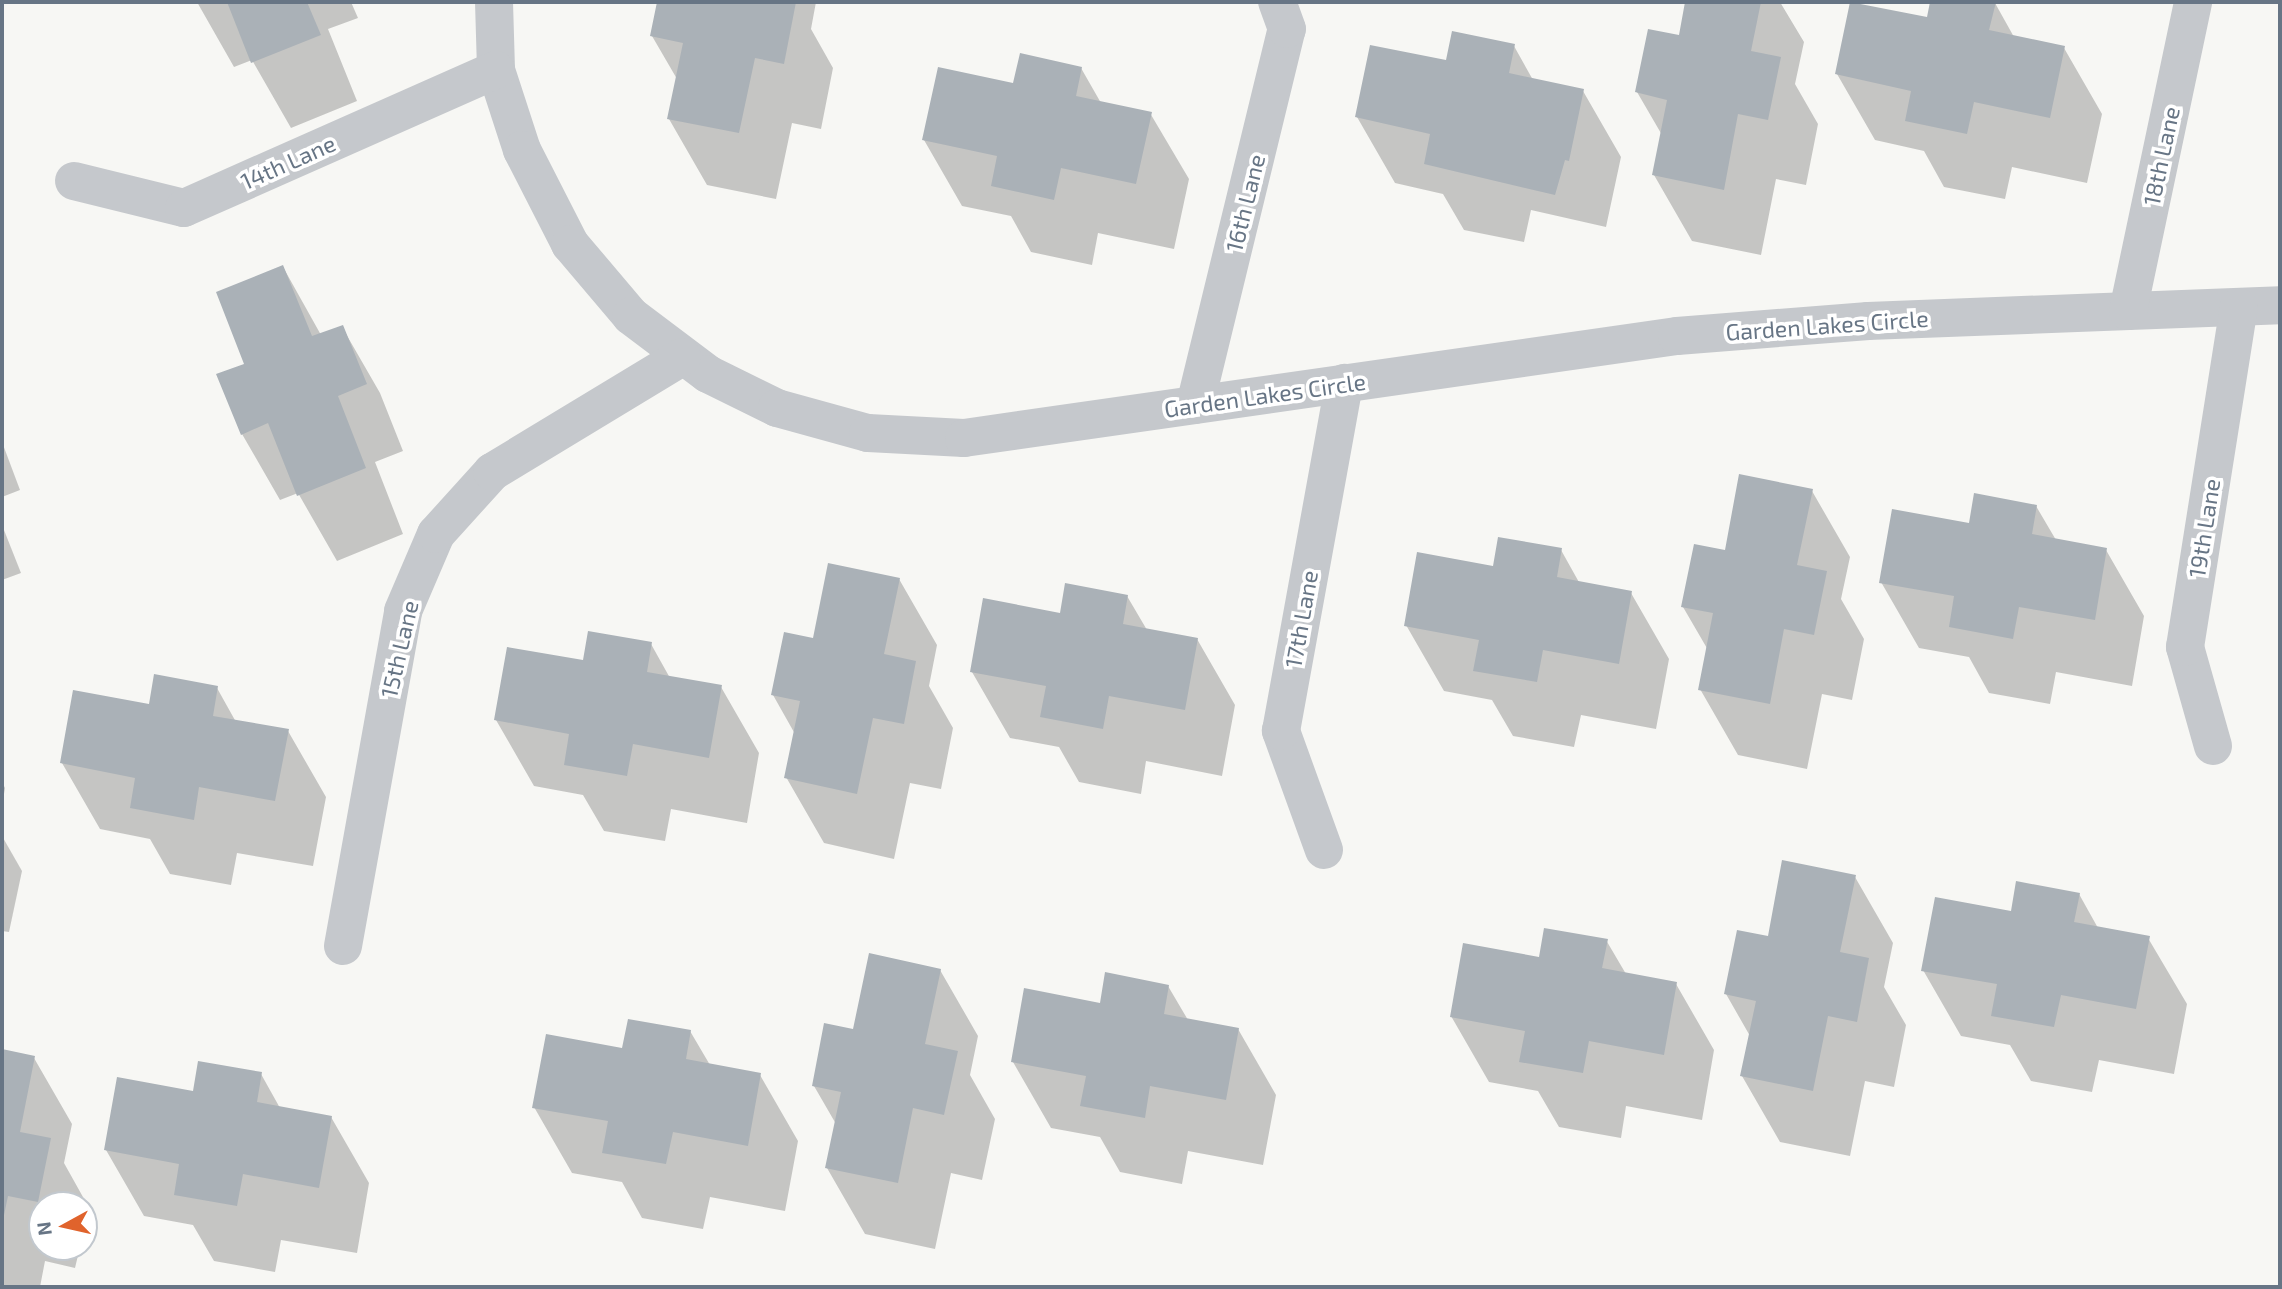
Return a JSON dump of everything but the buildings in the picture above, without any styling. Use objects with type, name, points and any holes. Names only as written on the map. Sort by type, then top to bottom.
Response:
[{"type":"street","name":"Garden Lakes Circle","points":[[494,2],[496,70],[522,150],[570,244],[631,316],[682,357],[777,408],[868,433],[916,438],[964,438],[1677,336],[1868,321],[2280,305]]},
{"type":"street","name":"16th Lane","points":[[1195,405],[1287,29],[1277,2]]},
{"type":"street","name":"18th Lane","points":[[2128,311],[2193,2]]},
{"type":"street","name":"14th Lane","points":[[74,181],[184,208],[496,70]]},
{"type":"street","name":"19th Lane","points":[[2213,746],[2185,647],[2239,307]]},
{"type":"street","name":"15th Lane","points":[[343,946],[404,611],[436,534],[492,472],[682,357]]},
{"type":"street","name":"17th Lane","points":[[1324,850],[1281,731],[1343,383]]}]
